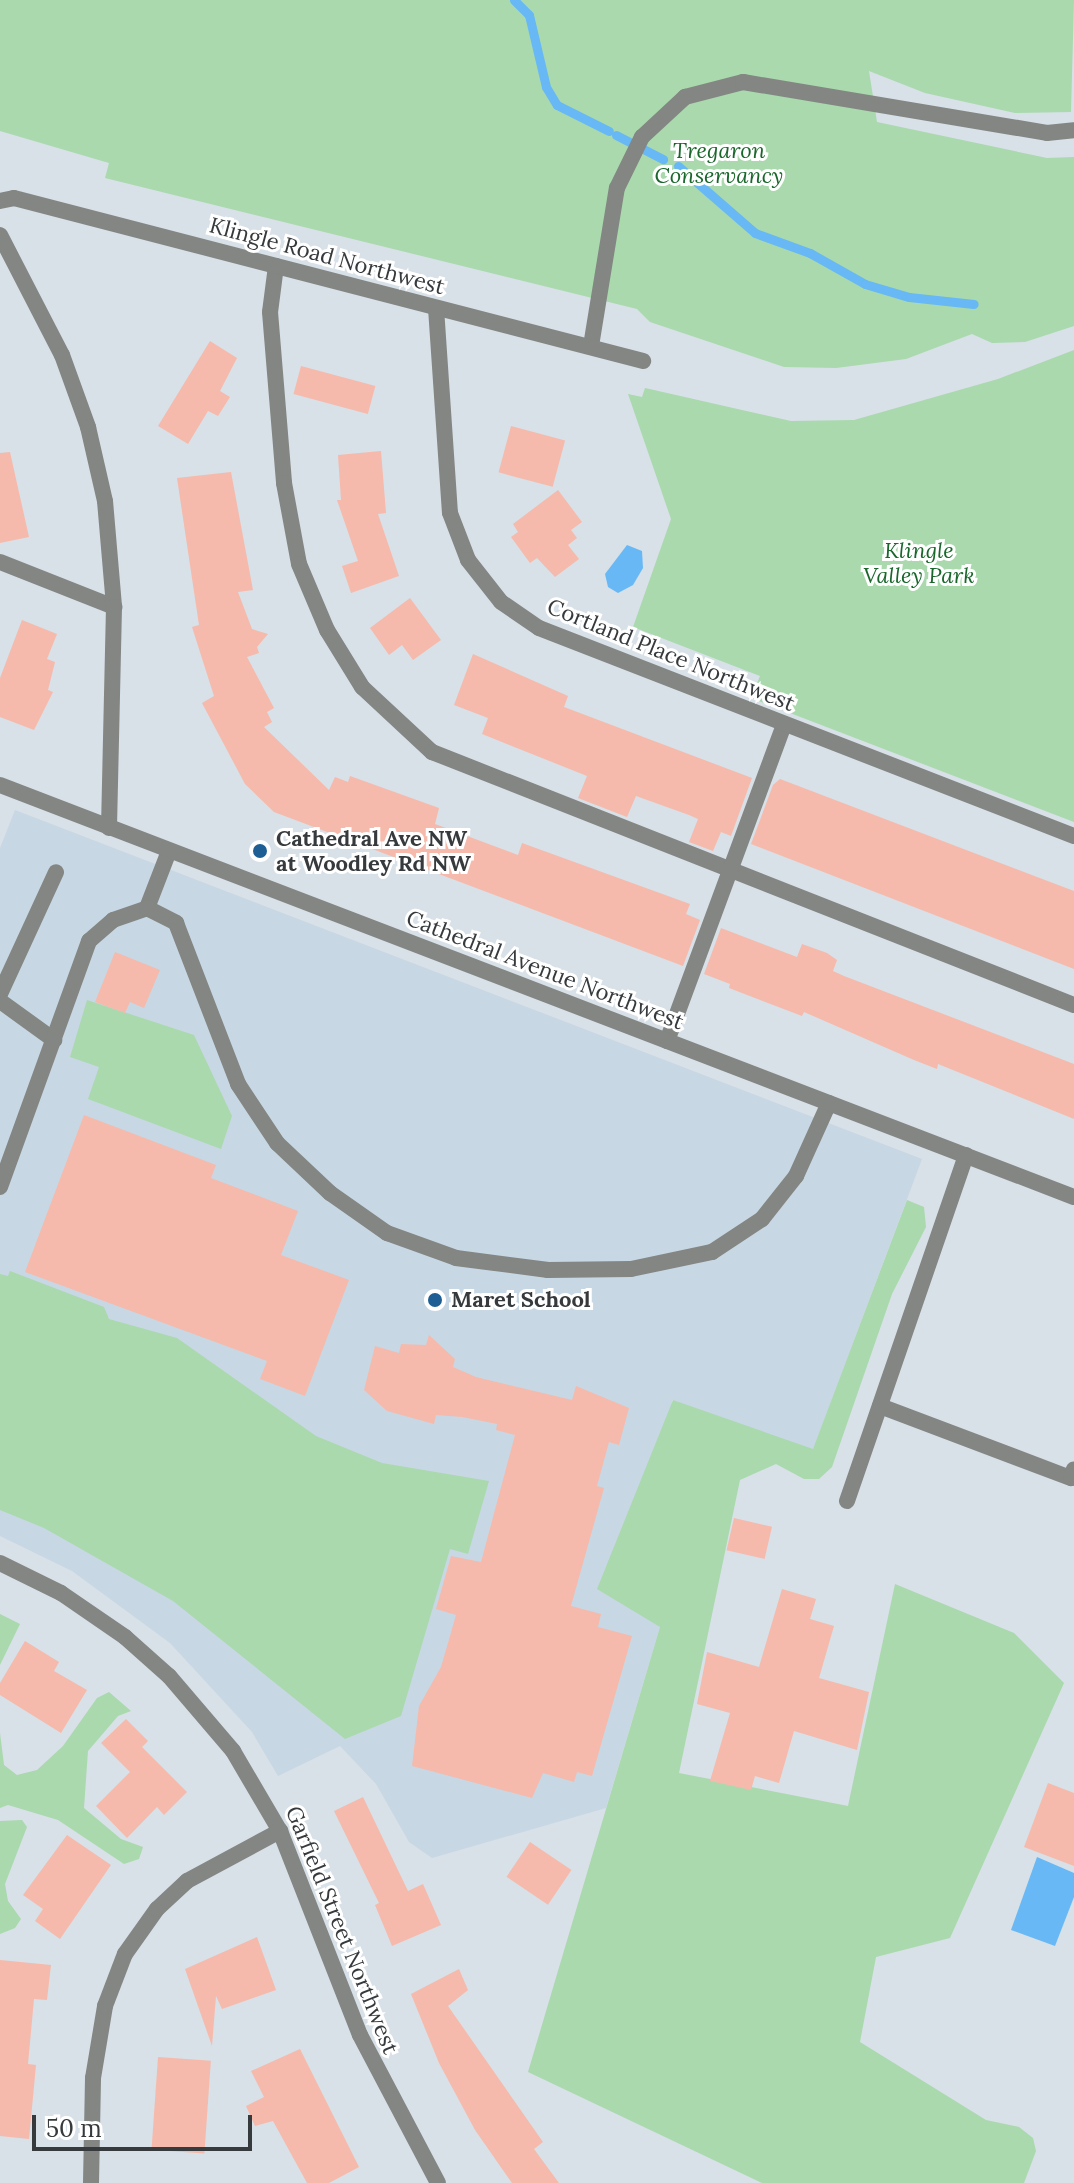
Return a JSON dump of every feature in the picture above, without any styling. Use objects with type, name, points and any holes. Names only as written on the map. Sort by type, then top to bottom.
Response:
[{"type":"street","points":[[591,346],[610,213],[628,160],[659,116],[685,97],[743,82],[1047,133],[1074,130]]},
{"type":"street","name":"Klingle Road Northwest","points":[[0,201],[14,198],[643,361]]},
{"type":"street","points":[[0,235],[54,337],[88,427],[109,522],[114,607],[109,828]]},
{"type":"street","points":[[276,266],[270,312],[284,483],[299,564],[327,630],[362,687],[432,752],[1074,1005]]},
{"type":"street","name":"Cortland Place Northwest","points":[[436,308],[450,513],[464,553],[488,589],[539,628],[1074,836]]},
{"type":"street","points":[[0,562],[114,607]]},
{"type":"street","points":[[667,1041],[784,724]]},
{"type":"street","name":"Cathedral Avenue Northwest","points":[[0,785],[1074,1197]]},
{"type":"street","points":[[147,908],[169,851]]},
{"type":"street","points":[[0,994],[56,872]]},
{"type":"street","points":[[0,1187],[89,941],[113,920],[147,908],[176,923],[238,1084],[277,1143],[330,1193],[387,1233],[456,1258],[548,1270],[631,1269],[712,1252],[762,1219],[796,1176],[829,1103]]},
{"type":"street","points":[[0,1001],[54,1040]]},
{"type":"street","points":[[847,1501],[966,1155]]},
{"type":"street","points":[[880,1406],[1071,1478],[1074,1469]]},
{"type":"street","name":"Garfield Street Northwest","points":[[0,1563],[77,1603],[155,1662],[233,1751],[280,1831],[360,2035],[438,2183]]},
{"type":"street","points":[[91,2183],[90,2119],[99,2033],[125,1954],[148,1919],[187,1881],[280,1831]]},
{"type":"shaded area","name":"Maret School","points":[[15,810],[922,1159],[813,1450],[672,1400],[660,1627],[606,1808],[432,1858],[409,1842],[376,1784],[340,1746],[278,1776],[252,1732],[170,1643],[72,1571],[0,1536],[0,848]]},
{"type":"green space","name":"Tregaron Conservancy","points":[[0,0],[1074,0],[1071,112],[1015,113],[925,93],[869,71],[877,122],[1047,158],[1074,157],[1074,326],[1025,342],[992,343],[972,334],[906,359],[836,368],[784,367],[650,322],[637,309],[105,178],[109,163],[0,131]]},
{"type":"green space","name":"Klingle Valley Park","points":[[1074,350],[1074,822],[751,698],[760,676],[633,627],[671,519],[628,394],[642,397],[645,388],[791,421],[854,420],[998,379]]},
{"type":"green space","points":[[87,1000],[194,1035],[232,1116],[221,1149],[88,1099],[99,1067],[70,1057]]},
{"type":"green space","points":[[907,1200],[924,1207],[926,1227],[892,1294],[832,1467],[819,1479],[804,1479],[776,1464],[740,1480],[679,1773],[848,1806],[895,1584],[1014,1633],[1064,1683],[950,1938],[876,1957],[860,2042],[986,2120],[1019,2127],[1033,2138],[1036,2151],[1024,2183],[762,2183],[528,2072],[660,1627],[597,1589],[673,1400],[813,1449]]},
{"type":"green space","points":[[10,1271],[104,1307],[109,1319],[177,1338],[316,1436],[382,1463],[489,1481],[468,1554],[450,1549],[401,1716],[345,1739],[173,1601],[44,1528],[0,1510],[0,1274],[8,1276]]},
{"type":"green space","points":[[0,1614],[20,1624],[0,1665]]},
{"type":"green space","points":[[109,1692],[131,1711],[118,1716],[88,1751],[84,1808],[121,1839],[143,1847],[139,1859],[124,1864],[58,1820],[8,1805],[0,1808],[0,1733],[4,1765],[17,1775],[37,1770],[63,1746],[97,1698]]},
{"type":"green space","points":[[22,1820],[27,1827],[5,1884],[8,1901],[21,1919],[15,1928],[0,1934],[0,1821]]},
{"type":"water","points":[[627,545],[642,551],[643,568],[633,585],[618,593],[608,587],[605,574]]},
{"type":"water","points":[[1037,1857],[1074,1873],[1074,1897],[1055,1946],[1011,1930]]},
{"type":"building","points":[[210,341],[237,358],[220,391],[230,397],[218,416],[208,411],[188,444],[158,426]]},
{"type":"building","points":[[301,366],[375,386],[368,414],[293,394]]},
{"type":"building","points":[[511,426],[565,440],[553,487],[499,472]]},
{"type":"building","points":[[381,451],[386,513],[378,514],[399,576],[351,593],[342,566],[358,561],[337,500],[341,500],[338,455]]},
{"type":"building","points":[[10,452],[29,537],[0,543],[0,453]]},
{"type":"building","points":[[231,472],[253,590],[238,592],[252,629],[268,634],[257,647],[259,653],[247,657],[274,708],[267,712],[272,722],[264,727],[329,790],[335,777],[348,782],[350,776],[439,808],[435,824],[518,855],[522,843],[690,904],[686,914],[700,920],[683,966],[274,812],[245,784],[202,703],[214,696],[192,627],[199,625],[177,478]]},
{"type":"building","points":[[558,490],[582,522],[571,530],[577,538],[568,545],[579,559],[555,577],[537,558],[530,563],[511,537],[518,532],[513,524]]},
{"type":"building","points":[[410,598],[441,640],[413,660],[402,645],[389,655],[370,628]]},
{"type":"building","points":[[22,620],[57,634],[47,659],[55,662],[48,690],[53,692],[34,730],[0,717],[0,678]]},
{"type":"building","points":[[473,654],[568,696],[564,707],[752,778],[731,836],[721,832],[713,851],[689,842],[698,819],[689,815],[636,796],[627,817],[578,798],[587,776],[482,734],[488,718],[454,705]]},
{"type":"building","points":[[780,779],[1074,891],[1074,969],[751,844],[773,785]]},
{"type":"building","points":[[721,928],[797,957],[802,944],[827,953],[837,960],[833,971],[844,976],[1074,1064],[1074,1119],[938,1064],[937,1069],[914,1060],[804,1012],[802,1016],[729,988],[730,984],[704,974]]},
{"type":"building","points":[[115,952],[160,970],[144,1008],[130,1002],[125,1013],[95,1002]]},
{"type":"building","points":[[84,1115],[216,1165],[211,1178],[298,1211],[281,1255],[349,1280],[305,1396],[260,1379],[267,1361],[25,1272]]},
{"type":"building","points":[[429,1335],[455,1359],[453,1367],[476,1377],[572,1400],[576,1386],[629,1408],[619,1445],[609,1442],[597,1486],[604,1488],[571,1606],[601,1614],[598,1627],[632,1636],[592,1776],[577,1772],[574,1782],[543,1773],[532,1798],[412,1766],[419,1706],[441,1667],[456,1615],[436,1609],[451,1556],[481,1562],[515,1435],[496,1430],[497,1424],[462,1417],[436,1415],[434,1424],[387,1411],[364,1390],[375,1346],[399,1353],[401,1344],[426,1345]]},
{"type":"building","points":[[734,1518],[772,1527],[765,1559],[727,1550]]},
{"type":"building","points":[[782,1589],[816,1599],[810,1619],[834,1626],[819,1678],[869,1692],[857,1750],[794,1731],[779,1783],[755,1776],[751,1790],[710,1781],[730,1713],[697,1704],[707,1652],[759,1667]]},
{"type":"building","points":[[25,1641],[59,1662],[54,1671],[87,1690],[61,1733],[0,1695],[0,1683]]},
{"type":"building","points":[[126,1719],[148,1741],[142,1747],[187,1792],[164,1815],[157,1807],[127,1838],[96,1806],[130,1772],[101,1743]]},
{"type":"building","points":[[1048,1783],[1074,1793],[1074,1866],[1024,1847]]},
{"type":"building","points":[[363,1797],[408,1891],[423,1884],[441,1925],[392,1946],[375,1905],[379,1903],[334,1811]]},
{"type":"building","points":[[67,1835],[111,1865],[60,1939],[35,1921],[43,1909],[23,1895]]},
{"type":"building","points":[[530,1842],[571,1870],[548,1905],[507,1877]]},
{"type":"building","points":[[257,1937],[276,1990],[222,2009],[216,1996],[212,2046],[185,1969]]},
{"type":"building","points":[[0,1960],[51,1965],[47,2000],[34,1999],[28,2064],[36,2065],[29,2139],[0,2136]]},
{"type":"building","points":[[459,1969],[468,1990],[448,2006],[543,2142],[534,2149],[559,2183],[512,2183],[475,2130],[439,2063],[411,1994]]},
{"type":"building","points":[[300,2049],[359,2167],[329,2183],[307,2183],[273,2121],[255,2126],[246,2106],[264,2097],[251,2071]]},
{"type":"building","points":[[158,2057],[211,2061],[204,2153],[152,2150]]},
{"type":"waterway","points":[[514,0],[529,15],[546,87],[557,105],[609,131]]},
{"type":"waterway","points":[[616,135],[663,159]]},
{"type":"waterway","points":[[678,166],[755,233],[810,253],[865,284],[909,297],[974,304]]},
{"type":"place","name":"Cathedral Ave NW at Woodley Rd NW","points":[[260,851]]},
{"type":"place","name":"Maret School","points":[[435,1300]]}]
